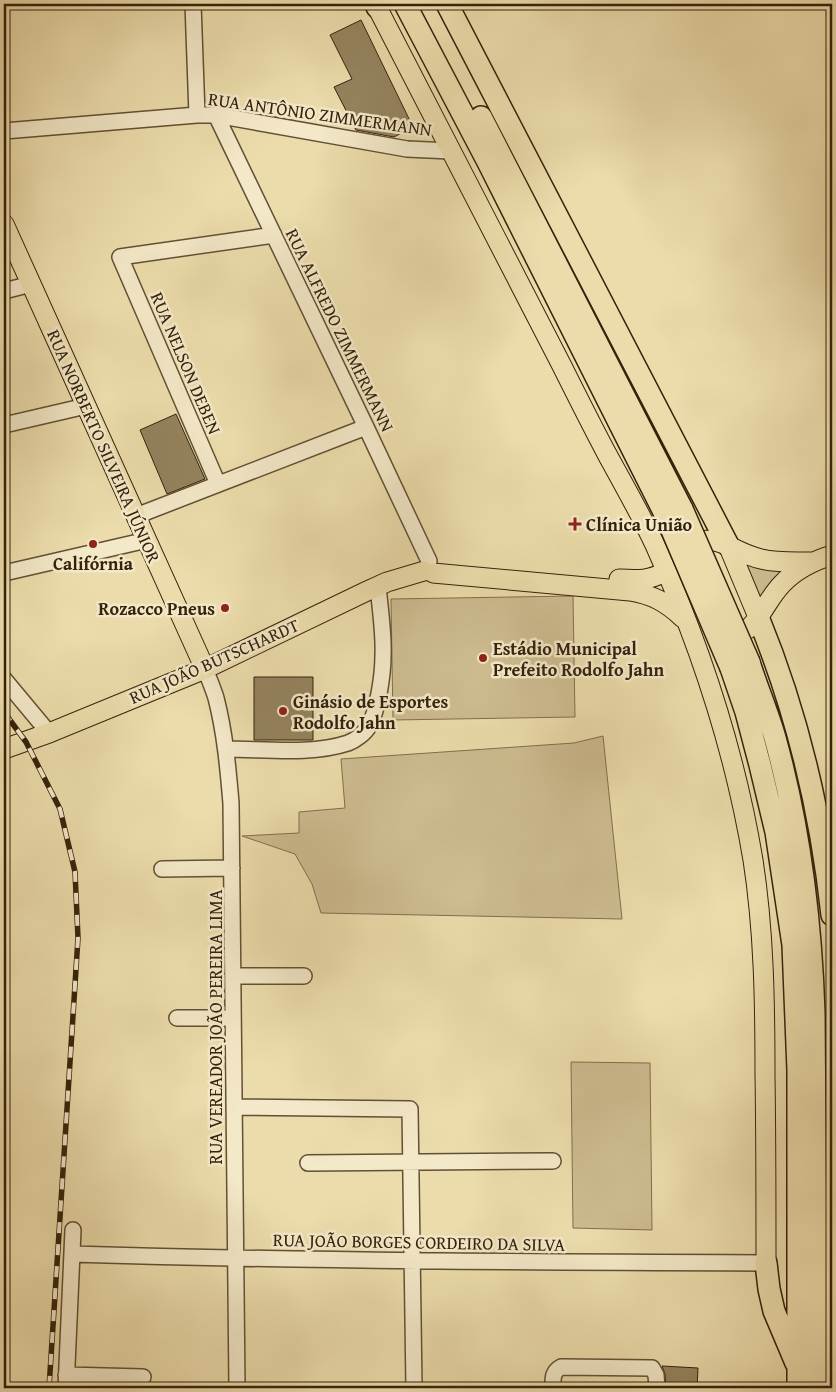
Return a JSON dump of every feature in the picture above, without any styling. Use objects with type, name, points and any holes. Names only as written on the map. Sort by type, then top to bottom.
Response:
[{"type":"highway","points":[[405,4],[674,512]]},
{"type":"highway","points":[[421,4],[501,156],[674,512],[740,665],[775,737],[799,850],[810,934],[814,1013],[817,1388]]},
{"type":"highway","points":[[446,4],[724,538]]},
{"type":"highway","points":[[758,617],[798,733],[812,791],[832,904]]},
{"type":"highway","points":[[740,665],[746,712],[776,832],[793,945],[798,1070],[798,1378]]},
{"type":"highway","points":[[766,1263],[774,1311],[798,1378]]},
{"type":"highway","points":[[817,1388],[832,1304]]},
{"type":"main road","points":[[376,5],[654,544],[686,620],[706,675],[731,758],[753,861],[759,915],[765,1020],[766,1263]]},
{"type":"main road","name":"RUA NORBERTO SILVEIRA JÚNIOR","points":[[5,229],[205,669]]},
{"type":"main road","points":[[724,538],[758,617]]},
{"type":"main road","points":[[666,571],[669,561],[682,547],[701,540],[724,538],[760,559],[783,562],[812,562]]},
{"type":"main road","points":[[646,580],[653,558],[654,544]]},
{"type":"main road","points":[[686,620],[698,632],[722,639],[745,632],[753,625],[778,589],[791,576],[812,562],[832,555]]},
{"type":"main road","name":"RUA JOÃO BUTSCHARDT","points":[[429,566],[642,593],[671,606],[686,620]]},
{"type":"main road","name":"RUA JOÃO BUTSCHARDT","points":[[4,750],[205,669],[378,586],[429,566],[637,580],[657,577],[666,571]]},
{"type":"main road","points":[[766,637],[771,606],[778,589]]},
{"type":"street","points":[[193,4],[197,115]]},
{"type":"street","name":"RUA ANTÔNIO ZIMMERMANN","points":[[4,132],[197,115],[216,116],[407,149],[451,151]]},
{"type":"street","name":"RUA ALFREDO ZIMMERMANN","points":[[216,116],[366,427],[429,566]]},
{"type":"street","name":"RUA NELSON DEBEN","points":[[218,484],[120,256],[274,235]]},
{"type":"street","points":[[4,290],[31,284]]},
{"type":"street","points":[[4,425],[86,406]]},
{"type":"street","points":[[136,516],[366,427]]},
{"type":"street","points":[[4,572],[147,540]]},
{"type":"street","points":[[226,749],[314,750],[350,742],[363,733],[368,727],[374,712],[384,655],[378,586]]},
{"type":"street","name":"RUA VEREADOR JOÃO PEREIRA LIMA","points":[[205,669],[215,697],[226,749],[231,803],[236,1388]]},
{"type":"street","points":[[4,679],[49,733]]},
{"type":"street","points":[[162,869],[232,868]]},
{"type":"street","points":[[233,976],[304,976]]},
{"type":"street","points":[[177,1018],[233,1018]]},
{"type":"street","points":[[234,1108],[410,1109],[414,1388]]},
{"type":"street","points":[[308,1163],[553,1162]]},
{"type":"street","points":[[73,1230],[66,1382],[143,1376]]},
{"type":"street","name":"RUA JOÃO BORGES CORDEIRO DA SILVA","points":[[72,1254],[235,1259],[766,1263]]},
{"type":"street","points":[[553,1388],[553,1375],[561,1366],[652,1368],[656,1375],[657,1388]]},
{"type":"shaded area","points":[[744,564],[763,569],[789,569],[769,584],[760,600]]},
{"type":"shaded area","name":"Estádio Municipal Prefeito Rodolfo Jahn","points":[[573,596],[575,717],[393,720],[391,599]]},
{"type":"shaded area","points":[[603,736],[622,919],[321,913],[312,884],[295,854],[242,836],[299,833],[299,812],[345,808],[341,759],[574,743]]},
{"type":"shaded area","points":[[571,1062],[650,1063],[652,1230],[573,1228]]},
{"type":"building","points":[[361,20],[413,127],[394,137],[356,130],[334,87],[352,79],[330,35]]},
{"type":"building","points":[[176,414],[205,479],[167,494],[140,430]]},
{"type":"building","name":"Ginásio de Esportes Rodolfo Jahn","points":[[254,677],[313,677],[313,740],[254,740]]},
{"type":"building","points":[[662,1366],[698,1368],[697,1388],[666,1388],[665,1374]]},
{"type":"railway","points":[[4,712],[26,742],[60,809],[75,872],[78,938],[49,1388]]},
{"type":"place","name":"Clínica União","points":[[575,524]]},
{"type":"place","name":"Califórnia","points":[[93,544]]},
{"type":"place","name":"Rozacco Pneus","points":[[225,608]]},
{"type":"place","name":"Estádio Municipal Prefeito Rodolfo Jahn","points":[[483,658]]},
{"type":"place","name":"Ginásio de Esportes Rodolfo Jahn","points":[[283,711]]}]
